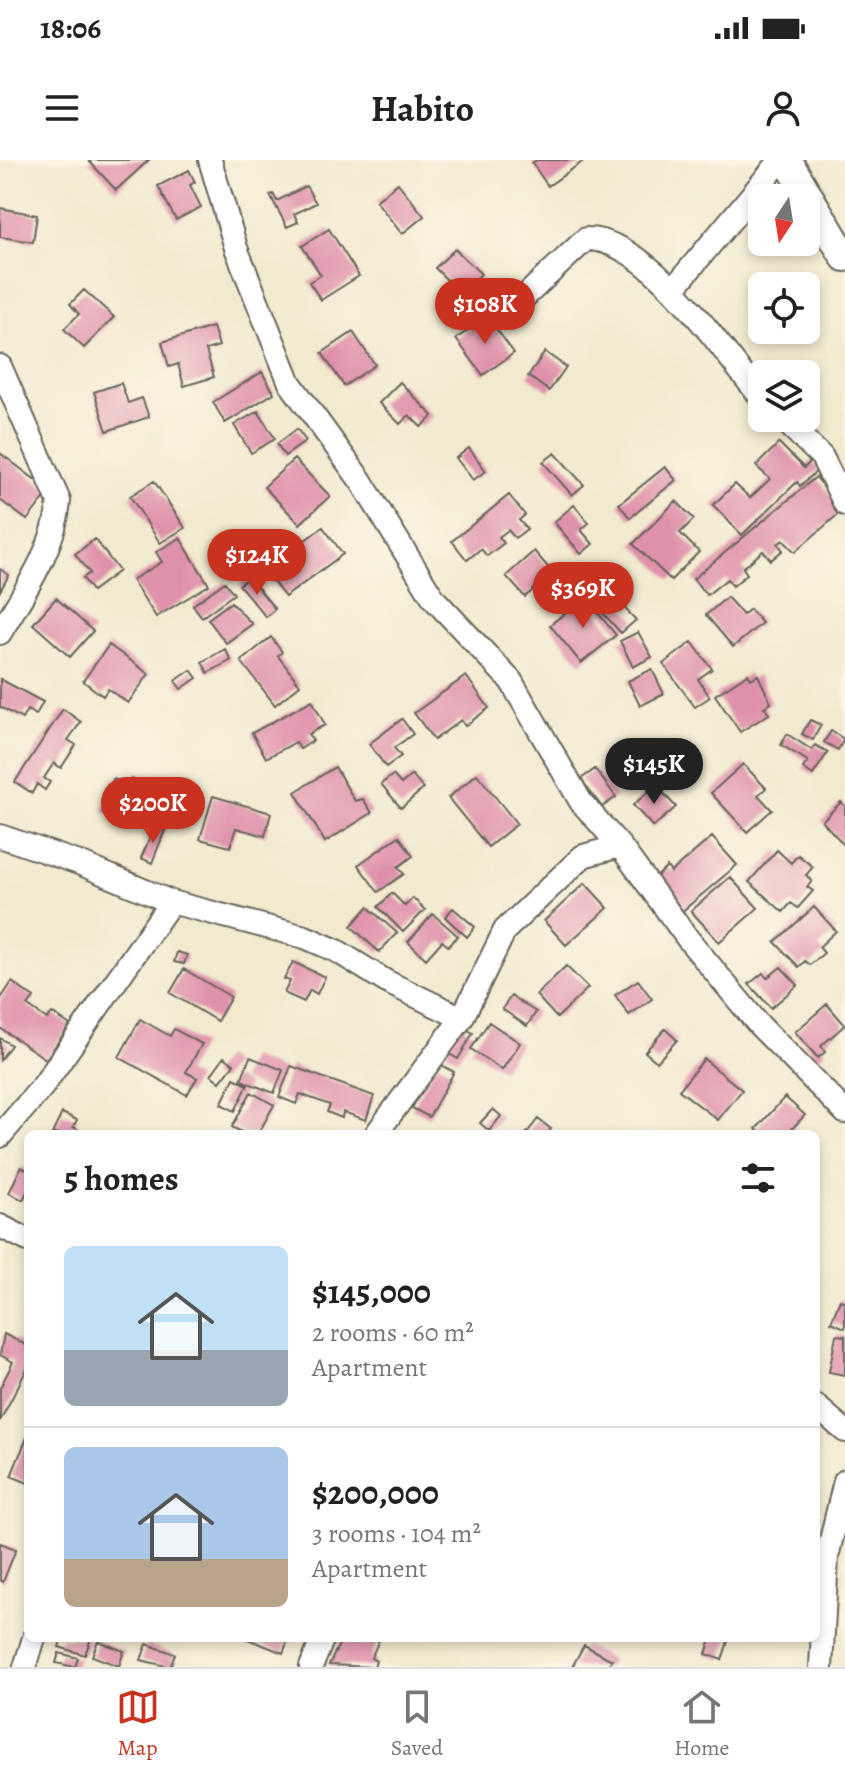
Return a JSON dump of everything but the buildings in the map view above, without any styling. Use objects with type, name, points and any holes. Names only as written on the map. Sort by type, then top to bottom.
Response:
[{"type":"street","points":[[210,160],[236,248],[290,383],[361,481],[434,599],[511,681],[581,802],[620,846],[688,939],[759,1025],[845,1112]]},
{"type":"street","points":[[674,288],[781,160]]},
{"type":"street","points":[[787,160],[845,257]]},
{"type":"street","points":[[518,303],[586,239],[599,238],[647,267],[674,288],[748,380]]},
{"type":"street","points":[[0,366],[59,501],[57,523],[44,555],[0,633]]},
{"type":"street","points":[[796,432],[822,457],[845,504]]},
{"type":"street","points":[[0,836],[79,863],[171,902],[305,937],[462,1018]]},
{"type":"street","points":[[379,1130],[462,1018],[505,930],[583,856],[620,846]]},
{"type":"street","points":[[0,1136],[43,1086],[171,902]]},
{"type":"street","points":[[0,1226],[24,1238]]},
{"type":"street","points":[[820,1409],[845,1431]]},
{"type":"street","points":[[821,1667],[820,1620],[827,1557],[845,1481]]},
{"type":"street","points":[[25,1667],[33,1642]]},
{"type":"street","points":[[311,1667],[321,1642]]}]
